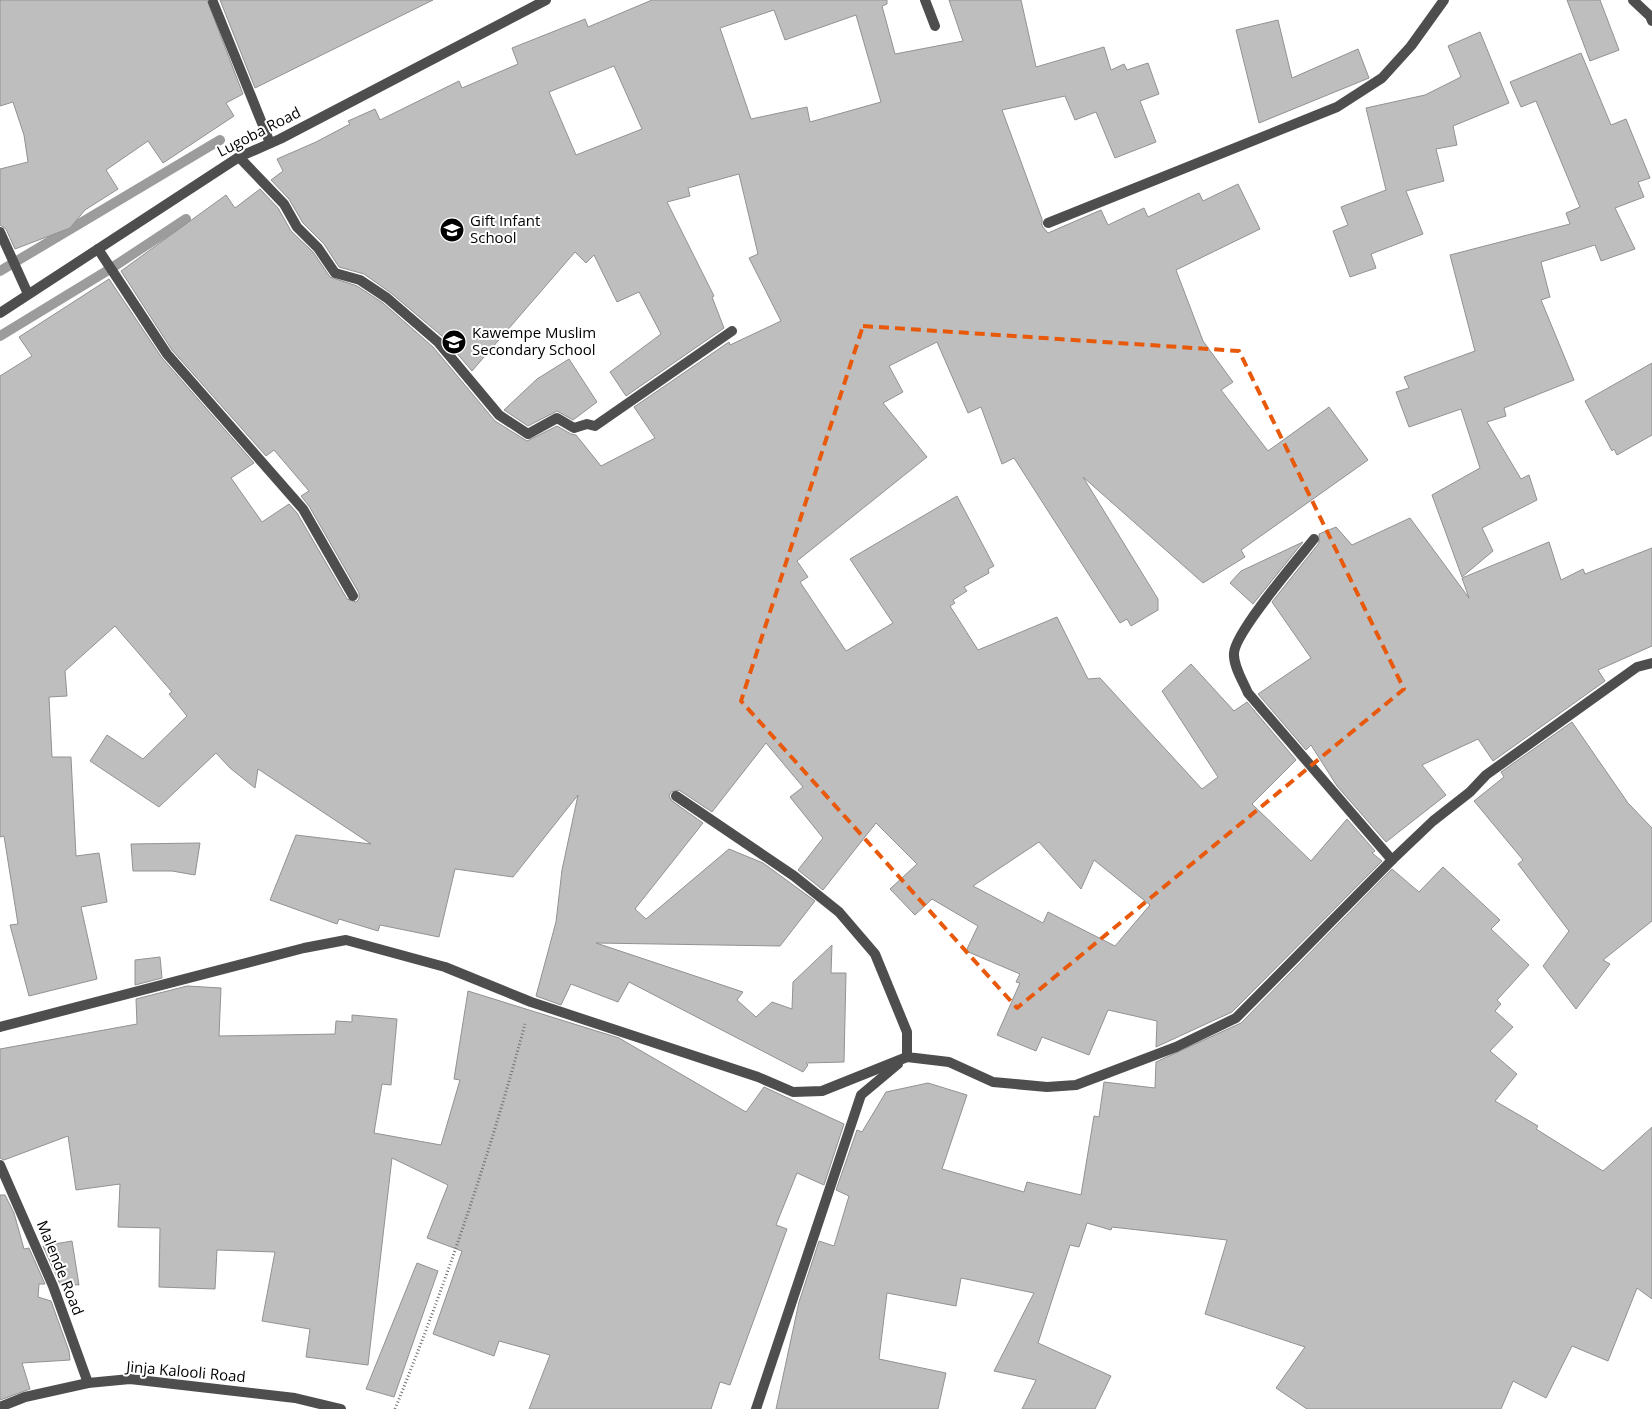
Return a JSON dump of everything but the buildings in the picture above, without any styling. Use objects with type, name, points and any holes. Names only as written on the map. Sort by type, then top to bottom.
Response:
[{"type":"street","name":"Lugoba Road","points":[[0,313],[239,157],[270,143],[546,0]]},
{"type":"street","points":[[925,0],[934,26]]},
{"type":"street","points":[[1048,223],[1337,107],[1382,78],[1411,46],[1444,0]]},
{"type":"street","points":[[1633,0],[1650,16],[1652,21]]},
{"type":"street","points":[[212,2],[270,143]]},
{"type":"street","points":[[239,157],[284,204],[297,227],[318,248],[335,273],[360,280],[387,298],[438,342],[499,415],[528,434],[556,418],[574,428],[587,424],[595,426],[732,331]]},
{"type":"street","points":[[0,232],[28,294]]},
{"type":"street","points":[[98,249],[166,354],[303,509],[353,596]]},
{"type":"street","points":[[1314,539],[1248,623],[1233,652],[1238,672],[1248,693],[1392,860]]},
{"type":"street","points":[[0,1027],[304,948],[346,940],[445,967],[531,1002],[758,1077],[793,1092],[822,1091],[907,1057],[949,1062],[993,1082],[1047,1088],[1076,1085],[1176,1048],[1236,1018],[1392,860],[1433,821],[1470,792],[1486,775],[1637,667],[1652,663]]},
{"type":"street","points":[[676,796],[794,876],[840,912],[875,954],[907,1032],[907,1057]]},
{"type":"street","points":[[756,1409],[861,1095],[907,1057]]},
{"type":"street","name":"Malende Road","points":[[0,1165],[50,1277],[88,1384]]},
{"type":"street","name":"Jinja Kalooli Road","points":[[0,1407],[25,1398],[88,1384],[130,1379],[295,1398],[341,1409]]},
{"type":"path","points":[[395,1409],[470,1204],[510,1082],[531,1002]]},
{"type":"highlighted area","points":[[863,326],[1239,351],[1404,689],[1017,1008],[741,701]]},
{"type":"waterway","points":[[0,271],[220,140]]},
{"type":"waterway","points":[[0,336],[110,269],[186,219]]},
{"type":"place","name":"Gift Infant School","points":[[452,230]]},
{"type":"place","name":"Kawempe Muslim Secondary School","points":[[454,342]]}]
